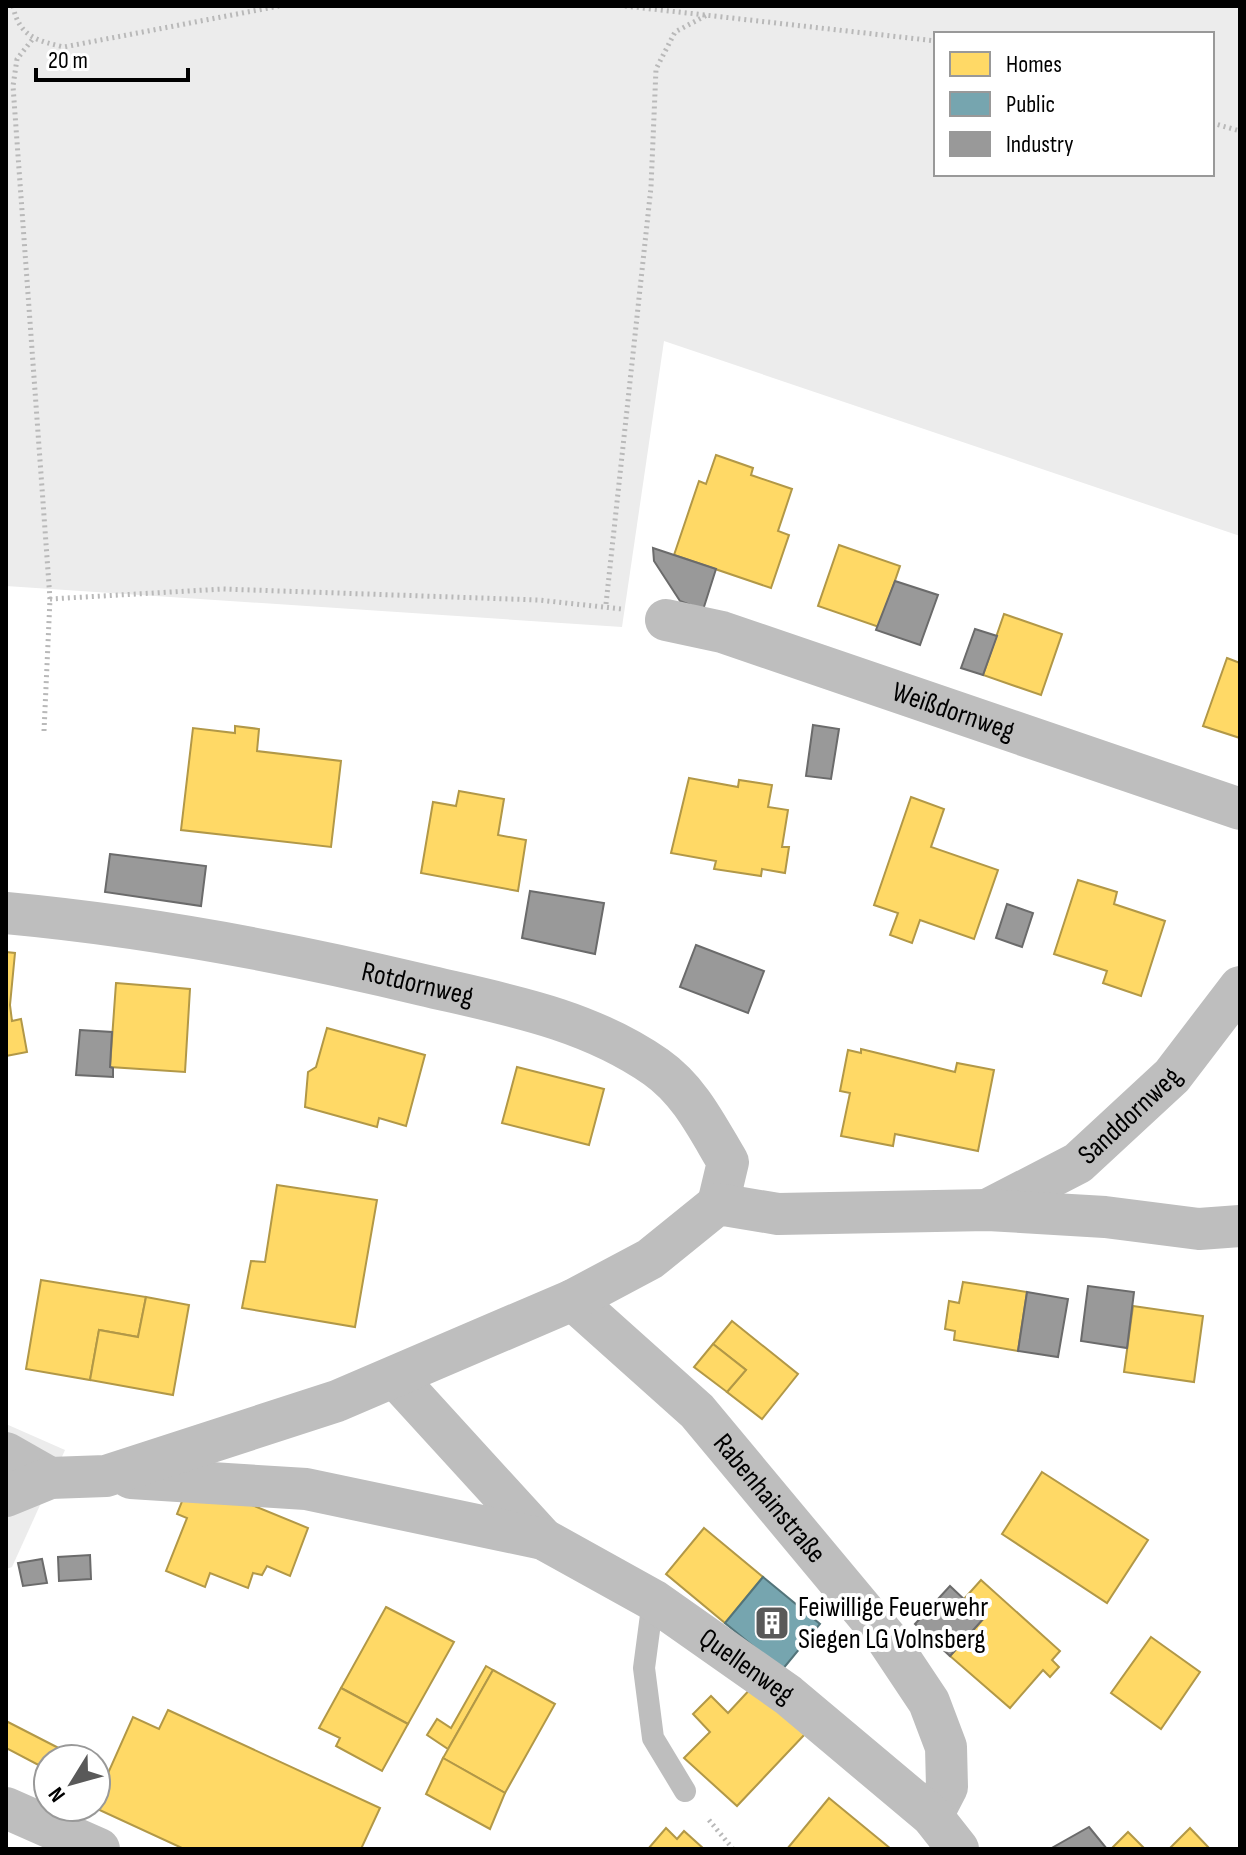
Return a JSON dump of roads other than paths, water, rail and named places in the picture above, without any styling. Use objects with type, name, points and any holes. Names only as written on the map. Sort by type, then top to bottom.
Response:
[{"type":"street","name":"Weißdornweg","points":[[666,620],[722,632],[1240,809]]},
{"type":"street","name":"Rotdornweg","points":[[6,913],[98,922],[331,963],[556,1016],[656,1067],[688,1095],[728,1162],[718,1204]]},
{"type":"street","name":"Sanddornweg","points":[[988,1210],[1078,1163],[1172,1076],[1240,987]]},
{"type":"street","points":[[6,1496],[50,1478],[106,1476],[249,1432],[395,1377],[573,1300],[650,1259],[718,1204],[778,1214],[988,1210],[1105,1217],[1199,1229],[1240,1226]]},
{"type":"street","name":"Rabenhainstraße","points":[[573,1300],[697,1411],[887,1639],[929,1702],[946,1747],[947,1787],[932,1816]]},
{"type":"street","name":"Quellenweg","points":[[395,1377],[543,1539]]},
{"type":"street","points":[[6,1453],[50,1478]]},
{"type":"street","name":"Quellenweg","points":[[106,1476],[306,1489],[543,1539],[653,1600],[788,1695],[932,1816]]},
{"type":"street","points":[[6,1808],[99,1849]]},
{"type":"street","points":[[932,1816],[958,1849]]},
{"type":"lane","points":[[653,1600],[644,1668],[653,1738],[685,1791]]},
{"type":"place","name":"Feiwillige Feuerwehr Siegen LG Volnsberg","points":[[772,1623]]}]
